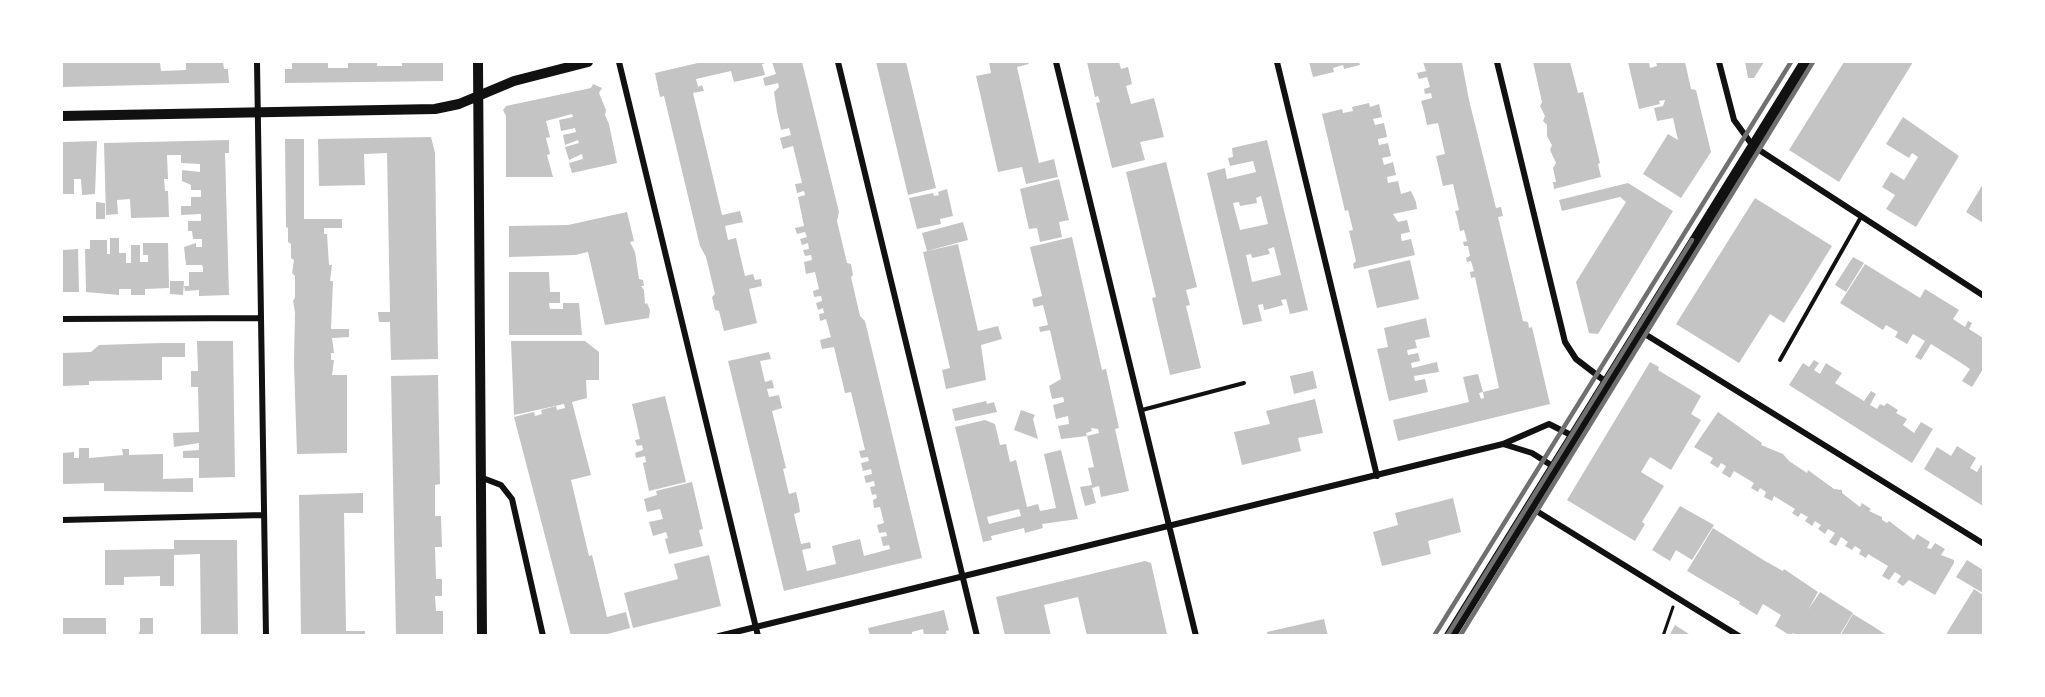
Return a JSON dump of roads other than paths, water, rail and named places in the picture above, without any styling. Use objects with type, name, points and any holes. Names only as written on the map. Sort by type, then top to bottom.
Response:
[{"type":"main road","points":[[478,62],[479,477],[482,636]]},
{"type":"main road","points":[[62,116],[435,109],[479,96],[514,81],[588,62]]},
{"type":"main road","points":[[1450,636],[1806,62]]},
{"type":"street","points":[[257,62],[266,636]]},
{"type":"street","points":[[619,62],[758,636]]},
{"type":"street","points":[[838,62],[977,636]]},
{"type":"street","points":[[1056,62],[1196,636]]},
{"type":"street","points":[[1277,62],[1377,476]]},
{"type":"street","points":[[1497,62],[1565,342],[1581,363],[1606,382]]},
{"type":"street","points":[[1719,62],[1734,120],[1753,146],[1983,296]]},
{"type":"street","points":[[62,319],[261,318]]},
{"type":"street","points":[[1639,330],[1983,544]]},
{"type":"street","points":[[719,636],[1503,444],[1549,424],[1573,436]]},
{"type":"street","points":[[1503,444],[1532,453],[1554,467]]},
{"type":"street","points":[[479,477],[501,485],[512,499],[543,636]]},
{"type":"street","points":[[1530,507],[1739,636]]},
{"type":"street","points":[[62,520],[264,515]]},
{"type":"lane","points":[[1780,360],[1861,217]]},
{"type":"lane","points":[[1142,410],[1244,383]]},
{"type":"railway","points":[[1434,636],[1791,62]]},
{"type":"railway","points":[[1460,636],[1813,62]]},
{"type":"railway","points":[[1447,636],[1692,240]]}]
